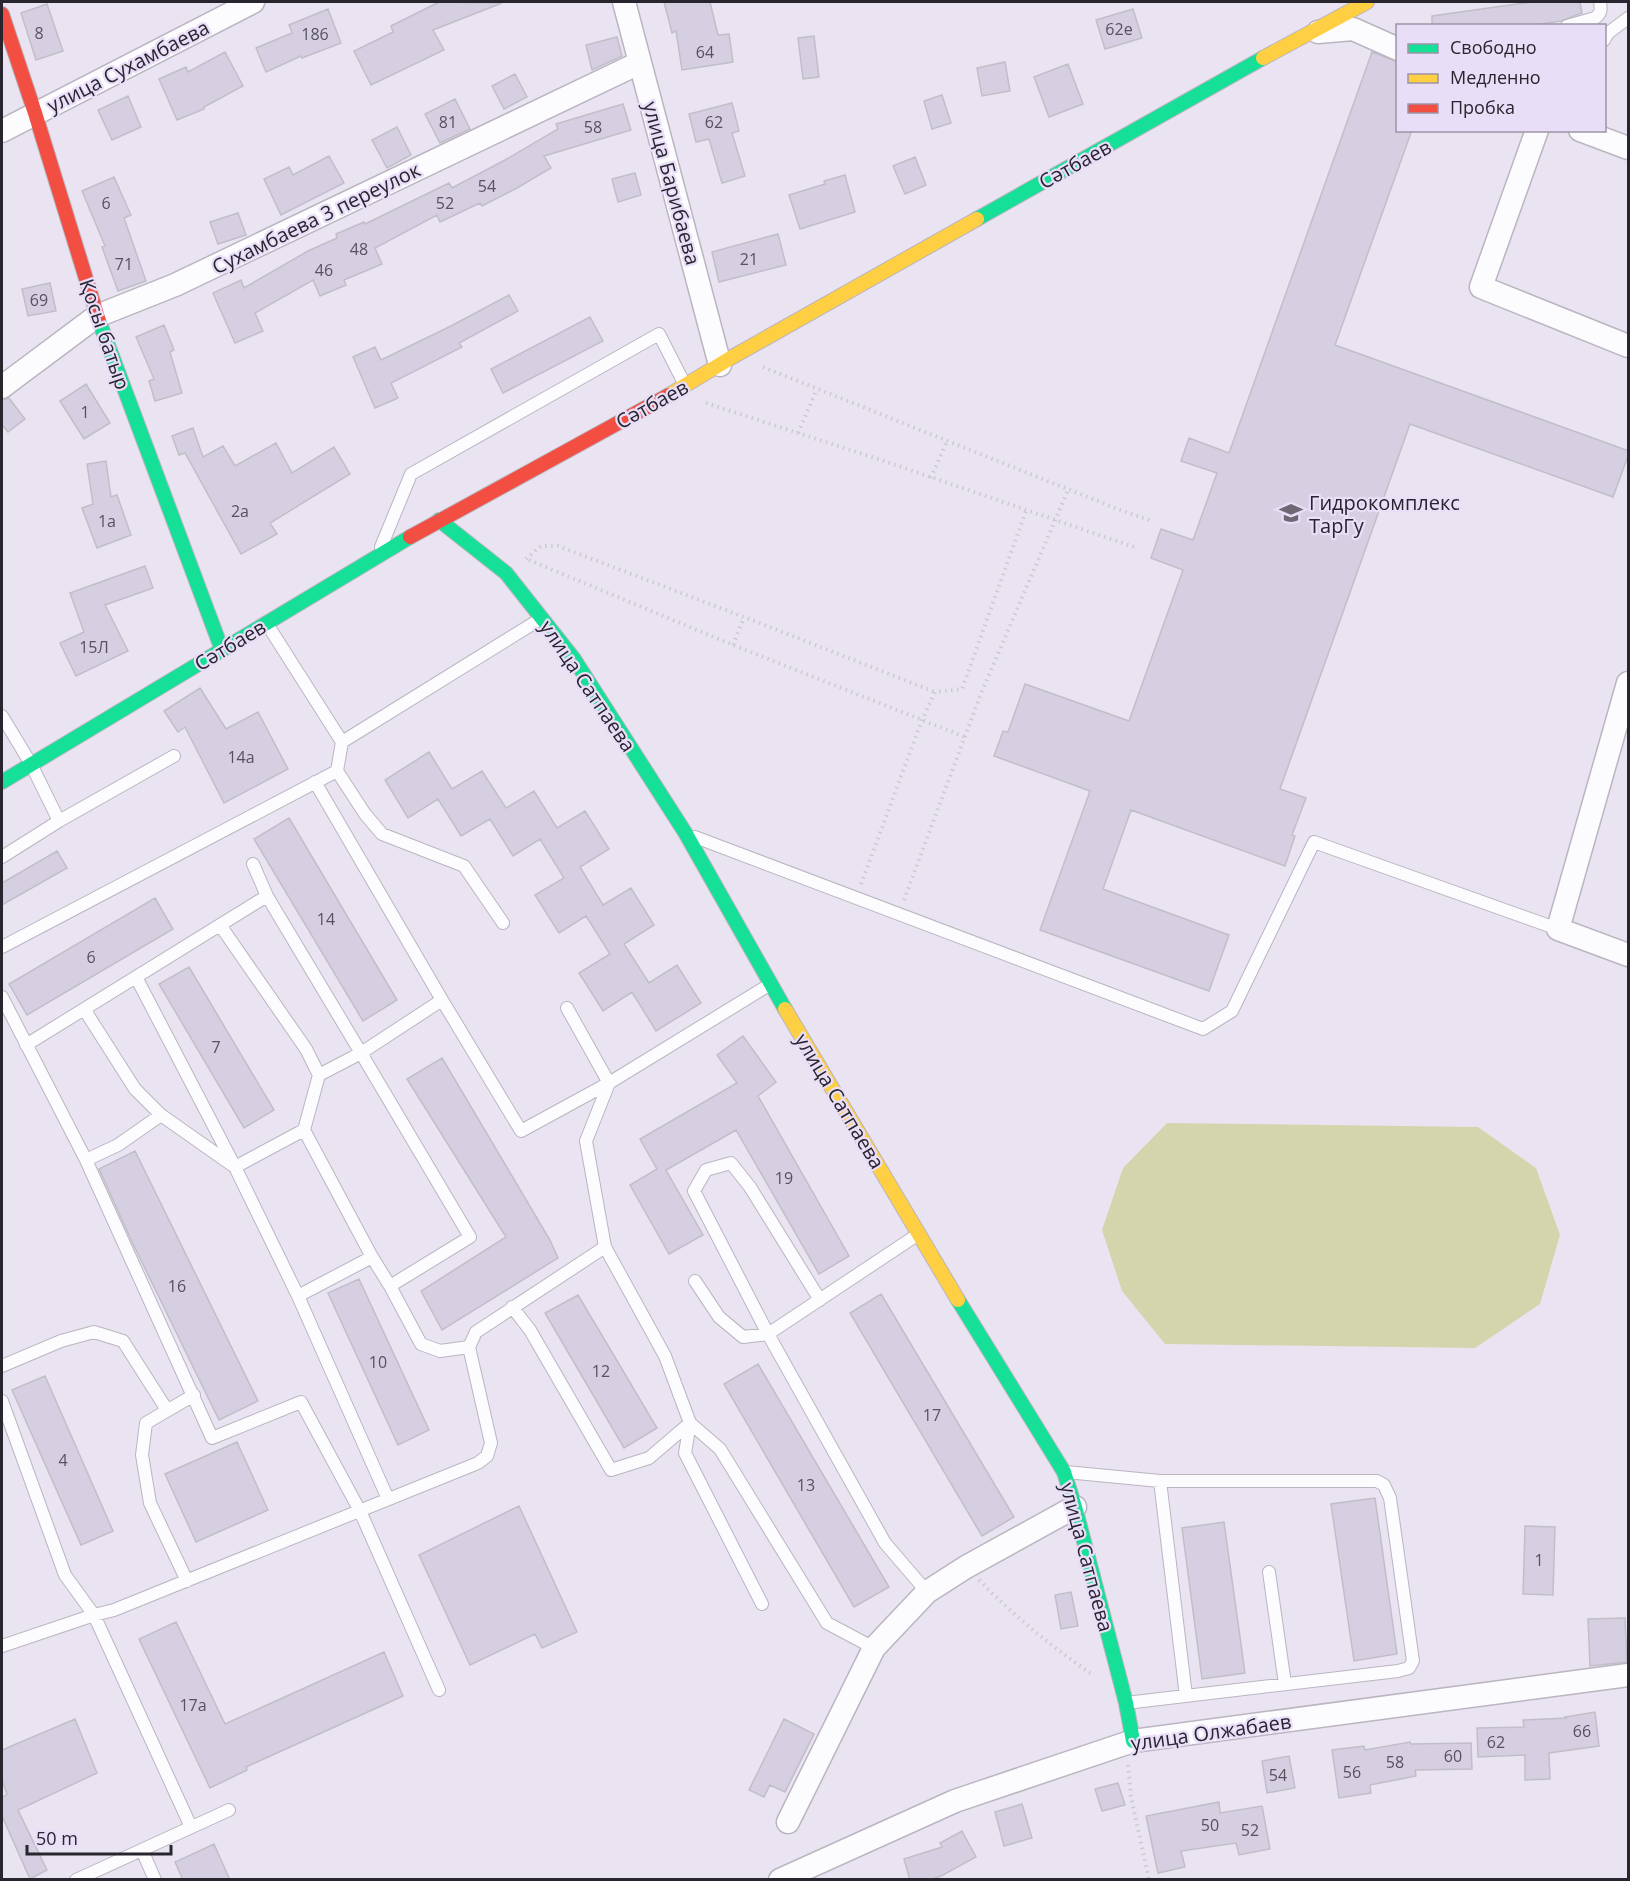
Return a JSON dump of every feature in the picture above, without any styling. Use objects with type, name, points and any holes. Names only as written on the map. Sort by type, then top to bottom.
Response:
[{"type":"street","name":"улица Сухамбаева","points":[[2,131],[253,2]]},
{"type":"street","name":"улица Барибаева","points":[[624,2],[639,63],[727,360]]},
{"type":"street","name":"Сәтбаев","points":[[2,782],[439,520],[680,389],[727,360],[1307,33],[1367,2]]},
{"type":"street","name":"Қосы батыр","points":[[2,14],[97,316],[222,650]]},
{"type":"street","points":[[1307,33],[1353,29],[1396,48]]},
{"type":"street","name":"Сухамбаева 3 переулок","points":[[2,387],[97,316],[175,285],[639,63]]},
{"type":"street","points":[[1536,132],[1481,287],[1629,346]]},
{"type":"street","points":[[1585,132],[1629,148]]},
{"type":"street","name":"улица Сатпаева","points":[[439,520],[506,573],[574,659],[686,834],[770,984],[918,1235],[1064,1472],[1126,1703],[1133,1741]]},
{"type":"street","points":[[1629,683],[1558,929],[1629,955]]},
{"type":"street","points":[[788,1822],[874,1648],[927,1592],[966,1567],[1075,1507]]},
{"type":"street","name":"улица Олжабаев","points":[[780,1880],[955,1802],[1133,1741],[1629,1675]]},
{"type":"lane","points":[[1574,24],[1599,15],[1600,2]]},
{"type":"lane","points":[[1606,38],[1608,33],[1629,18]]},
{"type":"lane","points":[[377,556],[411,474],[659,334],[680,389]]},
{"type":"lane","points":[[342,742],[543,618]]},
{"type":"lane","points":[[266,623],[342,742],[337,771],[365,814],[381,834],[464,866],[503,923]]},
{"type":"lane","points":[[2,716],[31,764],[59,821]]},
{"type":"lane","points":[[2,857],[59,821],[174,756]]},
{"type":"lane","points":[[2,947],[337,771]]},
{"type":"lane","points":[[315,782],[521,1131],[609,1083],[770,984]]},
{"type":"lane","points":[[686,834],[1203,1029],[1232,1011],[1314,842],[1558,929]]},
{"type":"lane","points":[[253,864],[267,896],[470,1237],[390,1287]]},
{"type":"lane","points":[[26,1045],[267,896]]},
{"type":"lane","points":[[220,925],[306,1049],[319,1075],[304,1130],[421,1344],[440,1351],[469,1347]]},
{"type":"lane","points":[[136,977],[235,1167],[298,1296],[388,1499]]},
{"type":"lane","points":[[2,997],[86,1160],[212,1438],[301,1402],[360,1511],[439,1690]]},
{"type":"lane","points":[[319,1075],[361,1053],[442,1000]]},
{"type":"lane","points":[[567,1008],[609,1083]]},
{"type":"lane","points":[[84,1009],[135,1089],[161,1115],[235,1167]]},
{"type":"lane","points":[[609,1083],[586,1141],[605,1247],[665,1356],[690,1423],[720,1449],[827,1623],[874,1648]]},
{"type":"lane","points":[[86,1160],[118,1145],[161,1115]]},
{"type":"lane","points":[[235,1167],[304,1130]]},
{"type":"lane","points":[[820,1299],[750,1187],[730,1163],[706,1170],[694,1191],[768,1334],[885,1543],[927,1592]]},
{"type":"lane","points":[[695,1281],[719,1317],[743,1337],[768,1334],[918,1235]]},
{"type":"lane","points":[[2,1646],[114,1610],[478,1464],[487,1456],[491,1443],[469,1347],[476,1332],[605,1247]]},
{"type":"lane","points":[[298,1296],[372,1257]]},
{"type":"lane","points":[[512,1307],[530,1330],[611,1470],[649,1458],[690,1423]]},
{"type":"lane","points":[[2,1366],[61,1341],[94,1332],[123,1341],[167,1410]]},
{"type":"lane","points":[[186,1581],[150,1503],[142,1455],[146,1423],[194,1395]]},
{"type":"lane","points":[[3,1409],[65,1575],[94,1615],[191,1827]]},
{"type":"lane","points":[[690,1423],[685,1453],[762,1604]]},
{"type":"lane","points":[[1064,1472],[1160,1481],[1377,1481],[1384,1485],[1390,1498],[1413,1662],[1409,1668],[1126,1703]]},
{"type":"lane","points":[[1160,1481],[1185,1696]]},
{"type":"lane","points":[[1269,1572],[1285,1684]]},
{"type":"lane","points":[[76,1880],[229,1810]]},
{"type":"lane","points":[[142,1850],[155,1880]]},
{"type":"path","points":[[727,360],[817,389],[1068,490],[1152,521]]},
{"type":"path","points":[[680,389],[798,433],[1137,548]]},
{"type":"path","points":[[798,433],[817,389]]},
{"type":"path","points":[[931,478],[947,441]]},
{"type":"path","points":[[903,903],[980,696],[1068,490]]},
{"type":"path","points":[[506,573],[541,546],[558,546],[934,692],[962,689],[1026,511]]},
{"type":"path","points":[[526,559],[733,645],[965,737]]},
{"type":"path","points":[[733,645],[744,617]]},
{"type":"path","points":[[860,886],[934,692]]},
{"type":"path","points":[[966,1567],[1027,1625],[1060,1653],[1094,1676]]},
{"type":"path","points":[[1133,1741],[1128,1766],[1131,1797],[1149,1880]]},
{"type":"green space","points":[[1167,1123],[1478,1127],[1536,1168],[1560,1235],[1540,1304],[1475,1348],[1165,1344],[1122,1291],[1102,1230],[1123,1168]]},
{"type":"building","points":[[439,2],[502,3],[433,30],[444,50],[371,85],[354,51],[393,32],[391,26]]},
{"type":"building","points":[[664,2],[710,2],[718,35],[729,34],[733,62],[682,70],[676,31],[672,33]]},
{"type":"building","points":[[1532,2],[1580,2],[1582,13],[1561,21],[1541,24],[1432,24],[1432,16]]},
{"type":"building","points":[[47,4],[63,51],[36,60],[21,13]]},
{"type":"building","points":[[328,9],[341,43],[302,58],[301,56],[266,72],[256,48],[292,33],[289,25]]},
{"type":"building","points":[[1133,9],[1142,38],[1105,49],[1096,20]]},
{"type":"building","points":[[814,36],[819,77],[803,79],[798,38]]},
{"type":"building","points":[[617,37],[622,56],[592,70],[586,45]]},
{"type":"building","points":[[225,52],[243,86],[204,109],[177,120],[159,79],[186,67],[188,72]]},
{"type":"building","name":"Гидрокомплекс ТарГу","points":[[1372,52],[1396,61],[1396,132],[1411,132],[1335,345],[1629,451],[1629,453],[1613,497],[1410,424],[1280,789],[1306,798],[1292,835],[1295,836],[1285,866],[1131,810],[1103,889],[1229,935],[1209,991],[1040,930],[1090,791],[994,756],[1003,731],[1008,732],[1025,684],[1129,721],[1183,570],[1151,558],[1161,529],[1193,540],[1217,473],[1181,461],[1189,438],[1229,453]]},
{"type":"building","points":[[1005,62],[1010,91],[982,96],[977,68]]},
{"type":"building","points":[[1068,64],[1083,104],[1049,117],[1034,77]]},
{"type":"building","points":[[515,74],[527,97],[504,109],[492,86]]},
{"type":"building","points":[[942,95],[951,123],[932,129],[924,101]]},
{"type":"building","points":[[128,96],[141,127],[112,140],[98,110]]},
{"type":"building","points":[[455,99],[470,129],[440,143],[425,114]]},
{"type":"building","points":[[732,103],[739,131],[732,133],[745,176],[722,183],[709,139],[696,142],[689,114]]},
{"type":"building","points":[[623,104],[631,130],[544,156],[551,168],[517,188],[482,206],[480,203],[440,222],[437,215],[375,248],[382,264],[344,280],[346,285],[320,296],[313,280],[255,313],[263,331],[235,343],[213,293],[241,280],[244,288],[308,251],[337,238],[336,234],[364,222],[365,224],[449,183],[452,188],[558,129],[556,124]]},
{"type":"building","points":[[397,127],[411,155],[387,168],[372,140]]},
{"type":"building","points":[[329,156],[344,183],[281,215],[264,179],[289,167],[293,175]]},
{"type":"building","points":[[915,157],[926,185],[905,194],[893,166]]},
{"type":"building","points":[[635,173],[641,195],[618,202],[612,179]]},
{"type":"building","points":[[845,175],[855,212],[800,229],[789,195]]},
{"type":"building","points":[[114,177],[131,215],[124,218],[146,281],[118,291],[102,247],[105,246],[82,191]]},
{"type":"building","points":[[238,213],[246,235],[218,244],[210,222]]},
{"type":"building","points":[[778,234],[786,265],[719,282],[712,252]]},
{"type":"building","points":[[50,283],[56,311],[28,316],[22,289]]},
{"type":"building","points":[[509,295],[518,311],[459,343],[462,347],[391,383],[398,398],[375,408],[353,357],[375,347],[381,360]]},
{"type":"building","points":[[590,317],[603,341],[503,393],[491,369]]},
{"type":"building","points":[[164,325],[174,350],[170,352],[182,393],[155,401],[149,381],[154,379],[136,337]]},
{"type":"building","points":[[86,384],[110,423],[84,439],[60,401]]},
{"type":"building","points":[[9,398],[25,419],[8,432],[2,425],[2,400]]},
{"type":"building","points":[[193,428],[203,457],[223,446],[235,466],[276,443],[292,473],[334,447],[350,474],[270,523],[277,534],[241,554],[185,453],[179,455],[172,436]]},
{"type":"building","points":[[106,461],[111,497],[117,495],[131,535],[97,548],[82,508],[93,504],[87,464]]},
{"type":"building","points":[[145,566],[153,588],[105,605],[128,651],[76,676],[60,643],[84,632],[70,593]]},
{"type":"building","points":[[200,688],[226,729],[258,712],[288,769],[224,803],[185,727],[178,732],[164,711]]},
{"type":"building","points":[[429,752],[452,789],[482,771],[506,808],[534,791],[557,828],[585,811],[609,849],[580,867],[603,905],[631,888],[654,925],[624,944],[649,983],[677,965],[701,1003],[656,1031],[632,992],[603,1011],[579,973],[610,954],[586,916],[559,933],[535,895],[564,878],[540,839],[513,856],[490,819],[461,836],[438,799],[408,818],[385,780]]},
{"type":"building","points":[[289,818],[397,1000],[363,1021],[254,839]]},
{"type":"building","points":[[57,851],[67,868],[2,905],[2,883]]},
{"type":"building","points":[[155,898],[173,929],[27,1015],[9,984]]},
{"type":"building","points":[[189,967],[274,1110],[244,1128],[159,984]]},
{"type":"building","points":[[743,1036],[776,1082],[758,1096],[849,1256],[819,1274],[736,1130],[666,1170],[703,1235],[669,1254],[630,1185],[657,1169],[640,1139],[737,1083],[717,1055]]},
{"type":"building","points":[[442,1058],[550,1240],[558,1258],[442,1330],[421,1291],[506,1237],[407,1079]]},
{"type":"building","points":[[135,1151],[258,1401],[219,1420],[99,1169]]},
{"type":"building","points":[[359,1279],[429,1430],[398,1445],[328,1293]]},
{"type":"building","points":[[881,1294],[1014,1517],[982,1536],[850,1313]]},
{"type":"building","points":[[578,1295],[657,1428],[624,1448],[545,1313]]},
{"type":"building","points":[[758,1364],[889,1587],[854,1607],[724,1384]]},
{"type":"building","points":[[45,1376],[113,1531],[81,1545],[12,1390]]},
{"type":"building","points":[[237,1442],[268,1510],[196,1542],[165,1474]]},
{"type":"building","points":[[1375,1498],[1397,1654],[1354,1661],[1331,1504]]},
{"type":"building","points":[[519,1506],[577,1632],[542,1648],[535,1634],[470,1665],[419,1555]]},
{"type":"building","points":[[1224,1522],[1245,1673],[1202,1679],[1182,1528]]},
{"type":"building","points":[[1525,1526],[1555,1527],[1553,1595],[1523,1594]]},
{"type":"building","points":[[1071,1592],[1078,1626],[1061,1629],[1055,1595]]},
{"type":"building","points":[[1625,1618],[1627,1662],[1590,1666],[1588,1619]]},
{"type":"building","points":[[176,1622],[225,1724],[384,1652],[403,1696],[246,1767],[247,1770],[210,1788],[139,1639]]},
{"type":"building","points":[[1595,1712],[1599,1746],[1549,1753],[1550,1779],[1525,1780],[1525,1755],[1478,1757],[1477,1728],[1524,1727],[1523,1720],[1566,1718]]},
{"type":"building","points":[[75,1719],[97,1773],[18,1810],[47,1870],[30,1879],[2,1816],[2,1798],[7,1794],[2,1780],[2,1750]]},
{"type":"building","points":[[784,1719],[814,1734],[785,1792],[770,1785],[764,1797],[749,1790]]},
{"type":"building","points":[[1410,1742],[1411,1744],[1471,1743],[1472,1769],[1415,1770],[1416,1776],[1370,1785],[1371,1793],[1339,1798],[1332,1750],[1364,1746],[1365,1750]]},
{"type":"building","points":[[1289,1756],[1295,1788],[1267,1793],[1262,1761]]},
{"type":"building","points":[[1118,1783],[1125,1805],[1102,1811],[1095,1789]]},
{"type":"building","points":[[1219,1802],[1220,1813],[1262,1806],[1270,1849],[1239,1855],[1236,1843],[1181,1851],[1185,1867],[1158,1873],[1146,1816]]},
{"type":"building","points":[[1022,1804],[1032,1838],[1004,1846],[995,1812]]},
{"type":"building","points":[[962,1831],[976,1857],[930,1880],[910,1880],[904,1859],[942,1847],[940,1843]]},
{"type":"building","points":[[214,1844],[230,1880],[183,1880],[175,1862]]},
{"type":"traffic: fast","points":[[977,219],[1263,58]]},
{"type":"traffic: fast","points":[[99,321],[222,650]]},
{"type":"traffic: fast","points":[[439,520],[506,573],[574,659],[686,834],[785,1009]]},
{"type":"traffic: fast","points":[[2,782],[410,537]]},
{"type":"traffic: fast","points":[[958,1300],[1064,1472],[1126,1703],[1133,1741]]},
{"type":"traffic: slow","points":[[1263,58],[1367,2]]},
{"type":"traffic: slow","points":[[669,395],[977,219]]},
{"type":"traffic: slow","points":[[785,1009],[958,1300]]},
{"type":"traffic: jam","points":[[2,14],[99,321]]},
{"type":"traffic: jam","points":[[410,537],[669,395]]},
{"type":"place","name":"Гидрокомплекс ТарГу","points":[[1291,513]]}]
